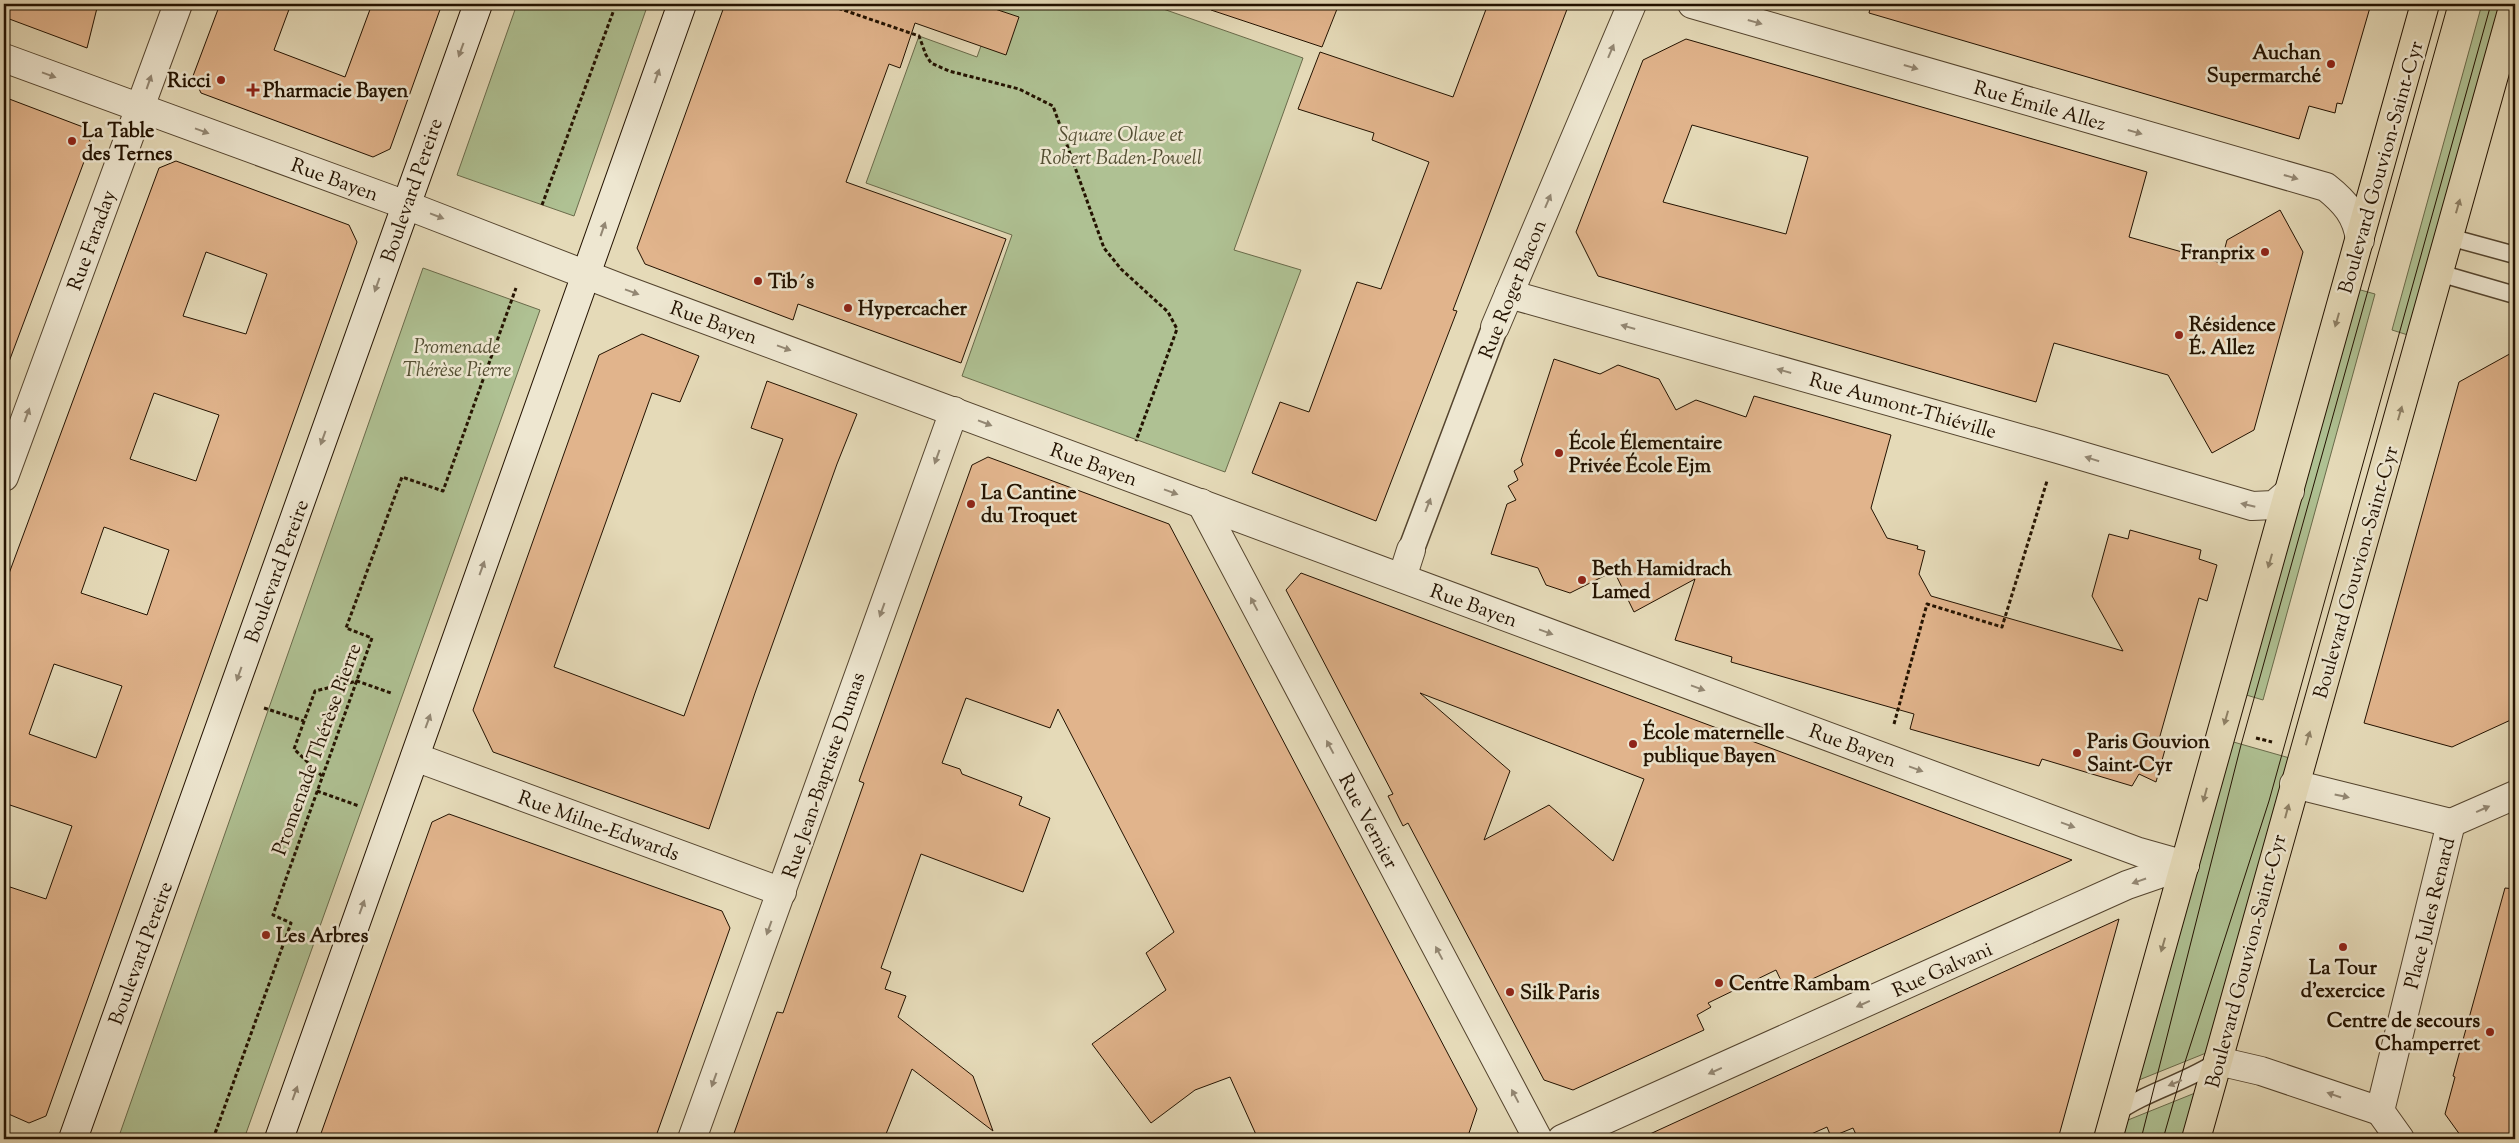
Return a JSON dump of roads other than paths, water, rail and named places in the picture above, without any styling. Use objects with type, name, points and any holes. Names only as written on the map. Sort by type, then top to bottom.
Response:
[{"type":"main road","name":"Boulevard Gouvion-Saint-Cyr","points":[[2111,1127],[2186,865],[2425,4]]},
{"type":"main road","name":"Boulevard Gouvion-Saint-Cyr","points":[[2196,1139],[2514,4]]},
{"type":"street","name":"Rue Faraday","points":[[4,477],[178,4]]},
{"type":"street","name":"Boulevard Pereire","points":[[73,1139],[478,4]]},
{"type":"street","points":[[279,1139],[682,4]]},
{"type":"street","name":"Rue Roger Bacon","points":[[1402,578],[1496,326],[1632,4]]},
{"type":"street","name":"Rue Émile Allez","points":[[1692,4],[2326,187],[2348,206],[2358,227],[2360,240]]},
{"type":"street","name":"Rue Bayen","points":[[4,58],[140,109],[406,204],[586,274],[2139,852],[2186,865]]},
{"type":"street","name":"Rue Aumont-Thiéville","points":[[1510,294],[2058,449],[2252,506],[2274,505],[2290,491]]},
{"type":"street","name":"Rue Jean-Baptiste Dumas","points":[[692,1139],[954,411]]},
{"type":"street","name":"Rue Vernier","points":[[1200,503],[1538,1139]]},
{"type":"street","name":"Rue Milne-Edwards","points":[[415,757],[782,892]]},
{"type":"street","name":"Place Jules Renard","points":[[2294,784],[2451,823],[2380,1111]]},
{"type":"street","points":[[2451,823],[2515,795]]},
{"type":"street","name":"Rue Galvani","points":[[1562,1139],[2127,885],[2186,865]]},
{"type":"street","points":[[2218,1061],[2261,1071],[2380,1111],[2400,1139]]},
{"type":"lane","points":[[2449,237],[2515,255]]},
{"type":"lane","points":[[2439,273],[2515,295]]},
{"type":"lane","points":[[2111,1127],[2143,1097],[2191,1076],[2218,1061]]},
{"type":"tram line","points":[[2141,1139],[2241,745],[2448,4]]},
{"type":"tram line","points":[[2163,1139],[2185,1062],[2269,801],[2491,4]]},
{"type":"place","name":"Auchan Supermarché","points":[[2331,64]]},
{"type":"place","name":"Ricci","points":[[221,80]]},
{"type":"place","name":"Pharmacie Bayen","points":[[253,90]]},
{"type":"place","name":"La Table des Ternes","points":[[72,141]]},
{"type":"place","name":"Franprix","points":[[2265,252]]},
{"type":"place","name":"Tib´s","points":[[758,281]]},
{"type":"place","name":"Hypercacher","points":[[848,308]]},
{"type":"place","name":"Résidence É. Allez","points":[[2179,335]]},
{"type":"place","name":"École Élementaire Privée École Ejm","points":[[1559,453]]},
{"type":"place","name":"La Cantine du Troquet","points":[[971,504]]},
{"type":"place","name":"Beth Hamidrach Lamed","points":[[1582,580]]},
{"type":"place","name":"École maternelle publique Bayen","points":[[1633,744]]},
{"type":"place","name":"Paris Gouvion Saint-Cyr","points":[[2077,753]]},
{"type":"place","name":"Les Arbres","points":[[266,935]]},
{"type":"place","name":"La Tour d'exercice","points":[[2343,947]]},
{"type":"place","name":"Centre Rambam","points":[[1719,983]]},
{"type":"place","name":"Silk Paris","points":[[1510,992]]},
{"type":"place","name":"Centre de secours Champerret","points":[[2490,1032]]},
{"type":"park label","name":"Square Olave et Robert Baden-Powell","points":[[1121,146]]},
{"type":"park label","name":"Promenade Thérèse Pierre","points":[[457,358]]}]
